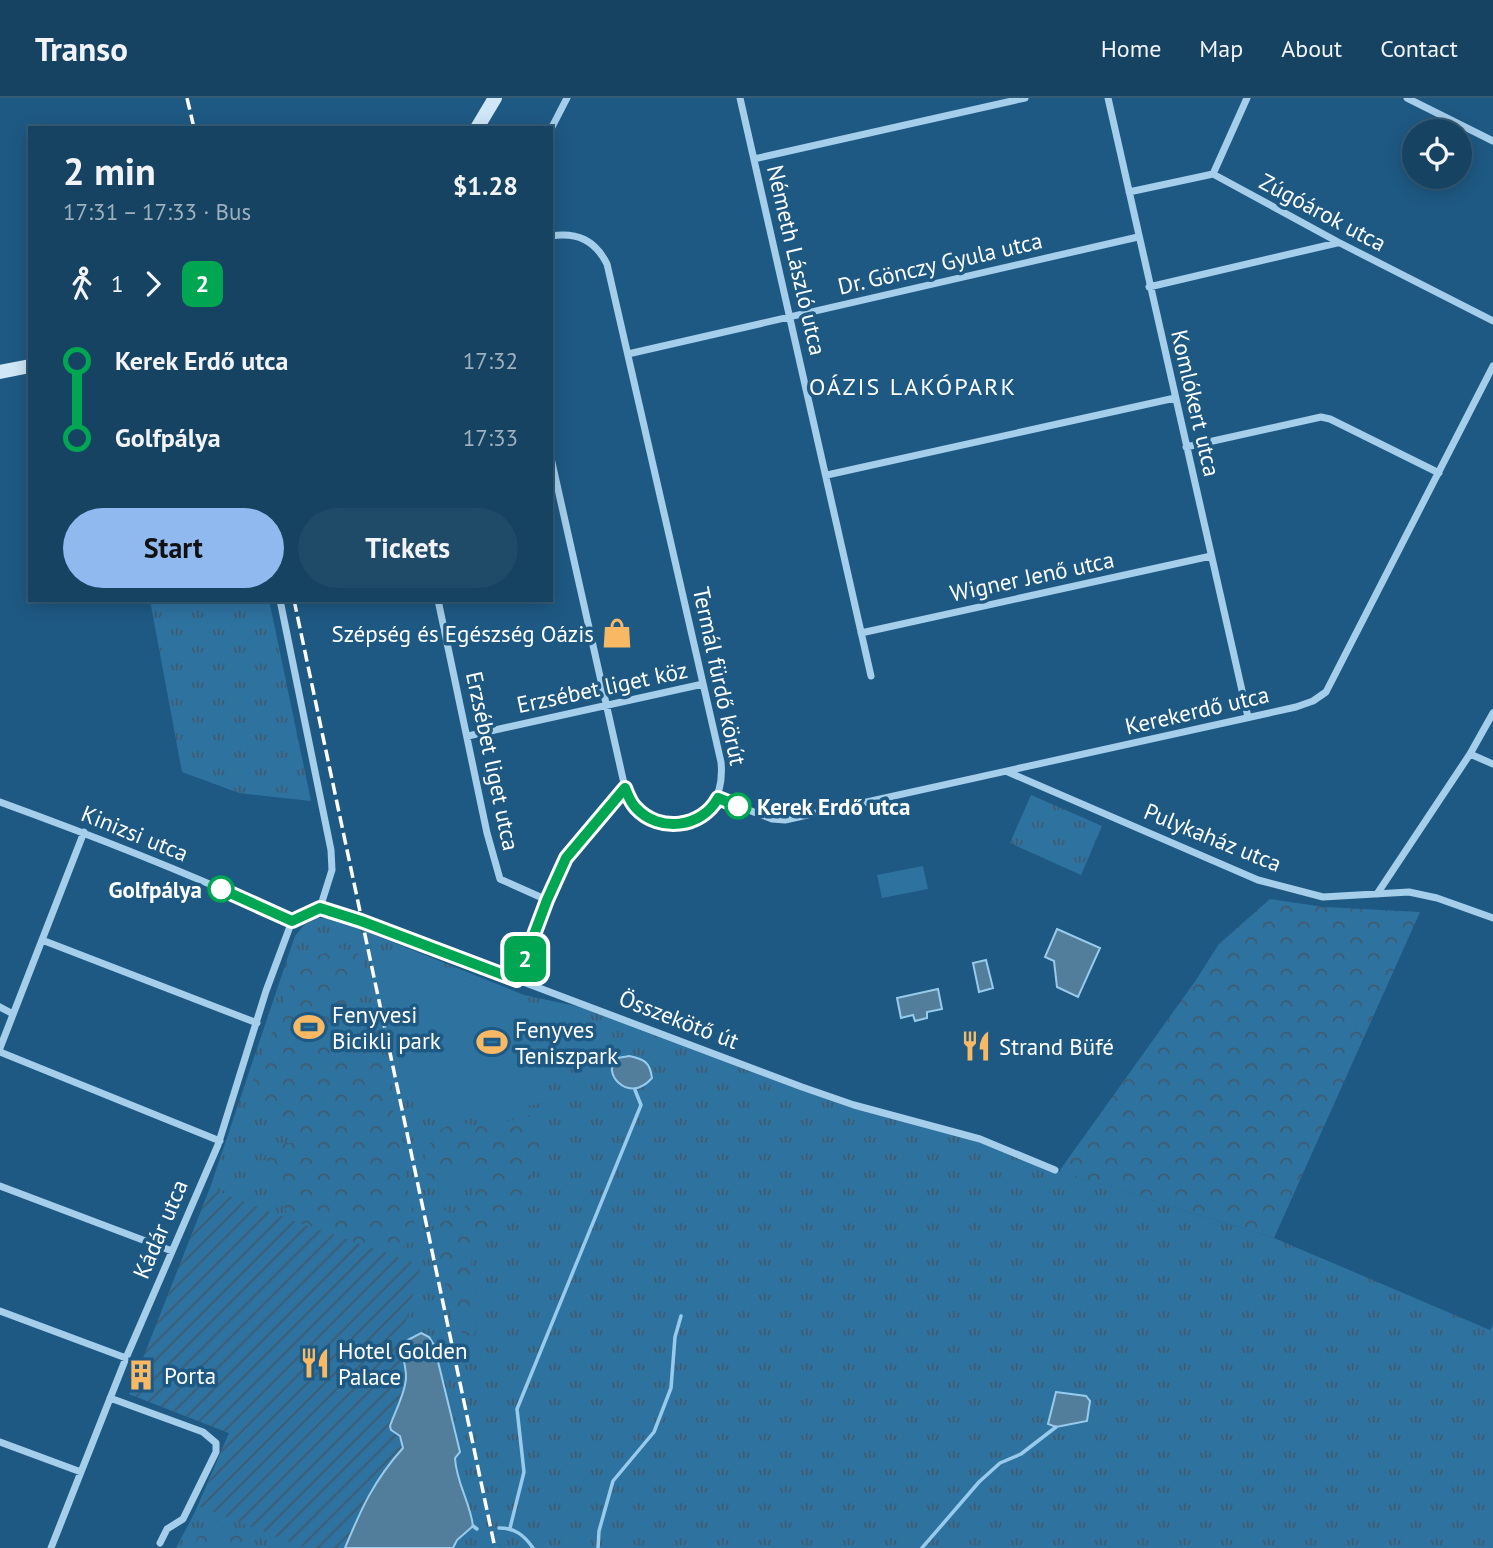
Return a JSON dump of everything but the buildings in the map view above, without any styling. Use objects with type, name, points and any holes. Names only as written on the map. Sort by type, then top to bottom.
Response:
[{"type":"street","points":[[478,126],[495,98]]},
{"type":"street","points":[[553,126],[567,98]]},
{"type":"street","name":"Németh László utca","points":[[740,98],[871,676]]},
{"type":"street","points":[[754,159],[1025,98]]},
{"type":"street","name":"Komlókert utca","points":[[1108,98],[1248,717]]},
{"type":"street","points":[[1129,192],[1213,174],[1247,98]]},
{"type":"street","points":[[1407,98],[1493,141]]},
{"type":"street","name":"Zúgóárok utca","points":[[1213,174],[1338,242],[1493,321]]},
{"type":"street","name":"Termál fürdő körút","points":[[553,236],[578,236],[592,243],[603,256],[628,354],[721,762],[722,783],[718,798],[704,815],[689,822],[672,824],[643,814],[630,800],[625,788],[553,467]]},
{"type":"street","name":"Dr. Gönczy Gyula utca","points":[[628,354],[1138,237]]},
{"type":"street","points":[[1149,287],[1338,242]]},
{"type":"street","points":[[0,372],[28,366]]},
{"type":"street","name":"Kerekerdő utca","points":[[718,798],[772,819],[785,820],[1296,707],[1313,701],[1326,692],[1493,366]]},
{"type":"street","points":[[827,475],[1175,398]]},
{"type":"street","points":[[1186,447],[1321,417],[1439,473]]},
{"type":"street","name":"Wigner Jenő utca","points":[[861,633],[1211,556]]},
{"type":"street","points":[[280,602],[331,850],[332,870],[320,908],[292,921]]},
{"type":"street","name":"Erzsébet liget utca","points":[[438,602],[487,833],[500,879],[547,900]]},
{"type":"street","name":"Erzsébet liget köz","points":[[468,736],[703,684]]},
{"type":"street","points":[[1377,894],[1470,754],[1493,713]]},
{"type":"street","points":[[1470,754],[1493,764]]},
{"type":"street","name":"Pulykaház utca","points":[[1007,771],[1258,880],[1323,897],[1409,892],[1437,898],[1493,918]]},
{"type":"street","points":[[517,980],[566,858],[625,788]]},
{"type":"street","name":"Kinizsi utca","points":[[0,802],[84,832],[237,895],[292,921]]},
{"type":"street","points":[[84,832],[0,1050],[220,1141]]},
{"type":"street","name":"Összekötő út","points":[[320,908],[819,1093],[980,1139],[1055,1170]]},
{"type":"street","name":"Kádár utca","points":[[51,1548],[110,1398],[220,1141],[266,991],[292,921]]},
{"type":"street","points":[[42,940],[257,1023]]},
{"type":"street","points":[[0,1007],[13,1014]]},
{"type":"street","points":[[0,1186],[172,1251]]},
{"type":"street","points":[[0,1311],[127,1358]]},
{"type":"street","points":[[110,1398],[203,1432],[216,1443],[216,1452],[183,1519],[167,1529],[160,1543]]},
{"type":"street","points":[[0,1442],[81,1472]]},
{"type":"green space","points":[[150,602],[269,602],[311,801],[239,793],[182,772]]},
{"type":"green space","points":[[1031,795],[1102,826],[1081,875],[1010,843]]},
{"type":"green space","points":[[923,866],[928,889],[882,898],[877,875]]},
{"type":"green space","points":[[1270,899],[1324,907],[1420,912],[1274,1238],[1061,1172],[1219,944]]},
{"type":"green space","points":[[318,918],[335,919],[524,995],[613,1014],[802,1087],[980,1139],[1055,1170],[1274,1238],[1490,1330],[1493,1325],[1493,1548],[176,1548],[195,1512],[229,1433],[129,1394],[210,1188],[295,936],[304,925]]},
{"type":"green space","points":[[339,948],[358,954],[364,969],[349,992],[355,1014],[377,1026],[416,1233],[399,1253],[386,1259],[316,1231],[284,1208],[277,1181],[266,1157],[273,1143],[292,1143],[298,1136],[294,1124],[254,1103],[249,1091],[297,967],[314,957]]},
{"type":"green space","name":"Fenyves Teniszpark","points":[[399,950],[529,1002],[588,1022],[598,1062],[546,1075],[551,1101],[480,1116],[403,1100],[372,957]]},
{"type":"green space","points":[[529,1115],[540,1135],[536,1160],[526,1188],[505,1225],[496,1235],[480,1243],[474,1251],[471,1270],[478,1304],[473,1312],[477,1324],[475,1334],[467,1336],[452,1322],[432,1215],[442,1208],[451,1214],[464,1207],[473,1191],[472,1178],[470,1170],[461,1169],[453,1179],[441,1186],[429,1180],[423,1165],[428,1146],[440,1130],[455,1122],[481,1126]]},
{"type":"green space","points":[[210,1188],[280,1216],[421,1265],[402,1335],[401,1352],[406,1365],[406,1380],[390,1426],[401,1438],[403,1446],[372,1488],[345,1548],[305,1548],[199,1506],[229,1433],[129,1394]]},
{"type":"green space","points":[[223,1525],[236,1531],[246,1544],[244,1548],[191,1548],[201,1533]]},
{"type":"shaded area","points":[[1057,929],[1100,948],[1078,997],[1057,987],[1054,961],[1045,957]]},
{"type":"shaded area","points":[[986,960],[993,988],[979,992],[973,963]]},
{"type":"shaded area","points":[[938,989],[942,1009],[927,1012],[927,1018],[915,1021],[913,1015],[901,1018],[897,998]]},
{"type":"shaded area","points":[[629,1056],[642,1060],[650,1068],[652,1078],[643,1086],[626,1087],[614,1077],[613,1063],[618,1058]]},
{"type":"shaded area","points":[[421,1333],[429,1337],[434,1345],[460,1452],[455,1458],[456,1467],[473,1526],[457,1540],[453,1548],[345,1548],[369,1495],[403,1448],[400,1436],[391,1430],[390,1426],[406,1383],[402,1343]]},
{"type":"shaded area","points":[[1056,1392],[1086,1396],[1090,1401],[1087,1421],[1056,1427],[1048,1424]]},
{"type":"waterway","points":[[510,1528],[524,1472],[517,1409],[641,1105],[635,1090]]},
{"type":"waterway","points":[[598,1548],[599,1531],[613,1481],[654,1432],[671,1388],[675,1337],[681,1316]]},
{"type":"waterway","points":[[922,1548],[979,1482],[1000,1463],[1021,1454],[1056,1427]]},
{"type":"waterway","points":[[473,1526],[477,1529]]},
{"type":"waterway","points":[[499,1528],[519,1533],[533,1548]]},
{"type":"railway","points":[[187,98],[194,126]]},
{"type":"railway","points":[[294,602],[495,1548]]},
{"type":"bus line","name":"2","points":[[221,889],[292,921],[320,908],[517,980],[566,858],[625,788],[635,807],[643,814],[663,823],[680,824],[698,819],[711,809],[718,798],[738,806]]},
{"type":"place","name":"Szépség és Egészség Oázis","points":[[617,633]]},
{"type":"place","name":"Kerek Erdő utca","points":[[738,806]]},
{"type":"place","name":"Golfpálya","points":[[221,889]]},
{"type":"place","name":"Fenyvesi Bicikli park","points":[[309,1027]]},
{"type":"place","name":"Fenyves Teniszpark","points":[[492,1042]]},
{"type":"place","name":"Strand Büfé","points":[[976,1046]]},
{"type":"place","name":"Hotel Golden Palace","points":[[315,1363]]},
{"type":"place","name":"Porta","points":[[141,1375]]},
{"type":"district","name":"OÁZIS LAKÓPARK","points":[[913,386]]}]
